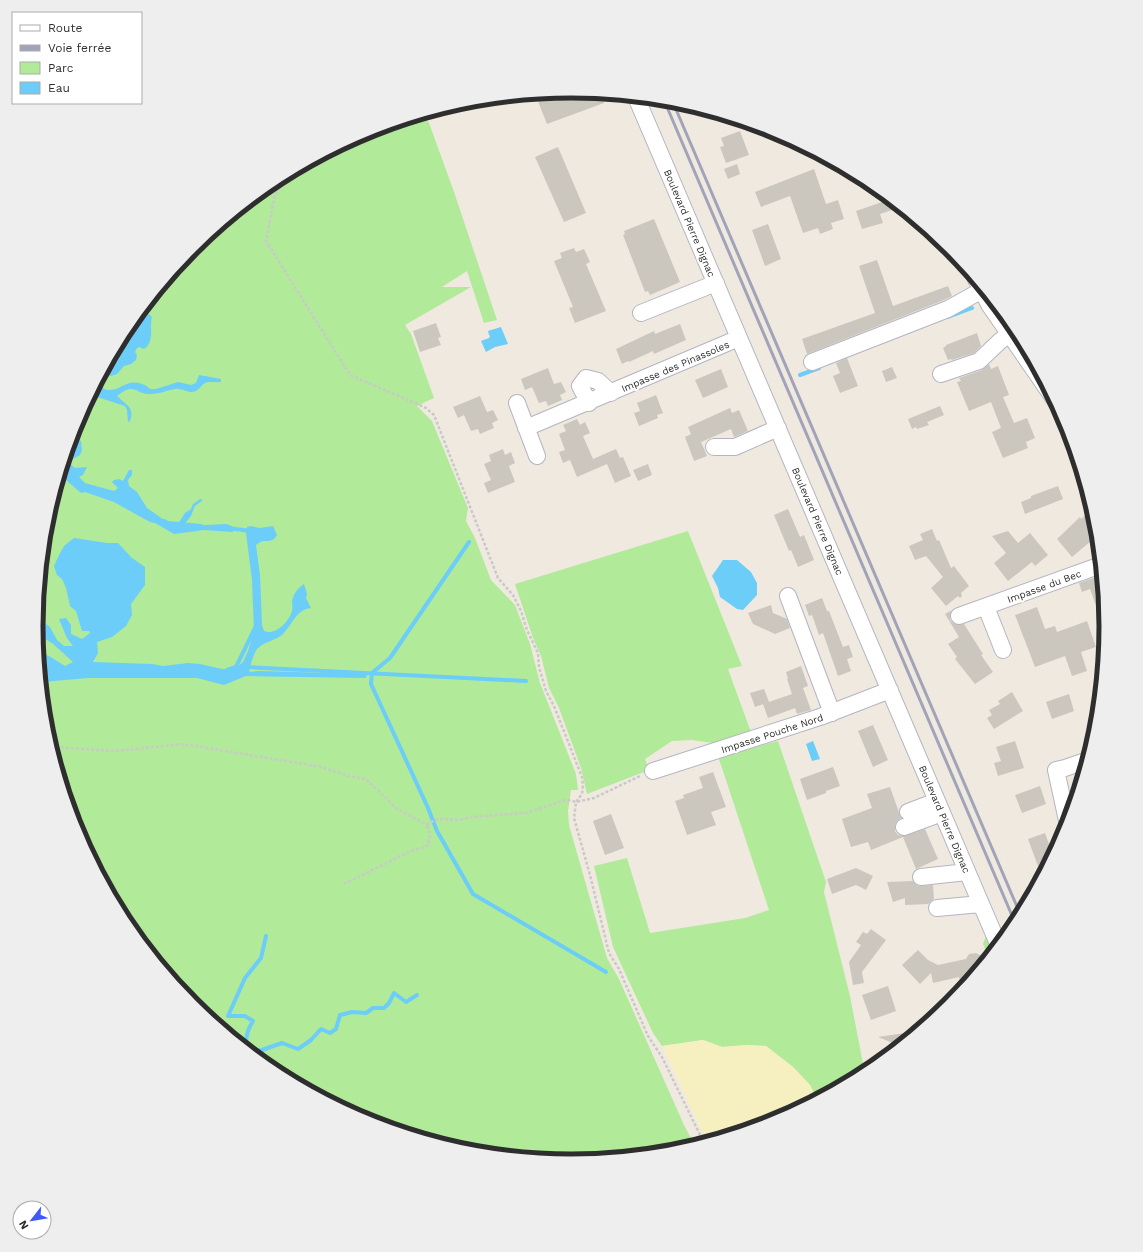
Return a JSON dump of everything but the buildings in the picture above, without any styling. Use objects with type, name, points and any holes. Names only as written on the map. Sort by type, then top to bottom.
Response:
[{"type":"street","name":"Boulevard Pierre Dignac","points":[[638,102],[996,941]]},
{"type":"street","points":[[641,313],[716,283]]},
{"type":"street","points":[[812,362],[948,309],[977,287]]},
{"type":"street","points":[[987,299],[1032,368]]},
{"type":"street","points":[[941,374],[979,361],[1009,334]]},
{"type":"street","name":"Impasse des Pinassoles","points":[[526,428],[589,403],[739,338]]},
{"type":"street","name":"Impasse des Pinassoles","points":[[589,403],[580,386],[586,378],[598,382],[611,393]]},
{"type":"street","points":[[517,403],[537,456]]},
{"type":"street","points":[[714,447],[735,447],[778,428]]},
{"type":"street","name":"Impasse du Bec","points":[[959,616],[1096,567]]},
{"type":"street","points":[[788,596],[832,713]]},
{"type":"street","points":[[986,607],[1003,650]]},
{"type":"street","name":"Impasse Pouche Nord","points":[[654,772],[832,713],[890,690]]},
{"type":"street","points":[[1065,813],[1056,770],[1082,762]]},
{"type":"street","points":[[906,820],[939,807]]},
{"type":"street","points":[[921,877],[967,872]]},
{"type":"street","points":[[937,908],[981,904]]},
{"type":"path","points":[[285,182],[275,194],[266,241],[350,375],[426,408],[434,415],[498,578],[513,595],[521,611],[527,630],[538,653],[539,667],[546,691],[554,706],[582,777],[582,794],[576,802],[574,818],[609,953],[619,969],[648,1036],[662,1057],[701,1138]]},
{"type":"path","points":[[58,748],[116,751],[183,744],[321,766],[349,776],[366,779],[396,808],[427,824],[438,819],[458,820],[471,817],[526,814],[568,800],[576,802],[594,798],[637,778],[654,772]]},
{"type":"path","points":[[344,884],[415,849],[428,845],[430,836],[427,824]]},
{"type":"green space","points":[[426,119],[429,123],[453,189],[497,320],[484,323],[467,271],[442,287],[471,287],[405,325],[411,334],[434,398],[417,406],[432,421],[468,508],[466,521],[475,538],[491,580],[515,605],[530,644],[540,683],[576,774],[578,790],[571,790],[568,811],[569,825],[607,958],[619,979],[692,1140],[640,1150],[572,1154],[503,1150],[468,1144],[402,1126],[369,1114],[307,1084],[250,1045],[223,1023],[198,1000],[152,948],[132,920],[98,860],[83,828],[61,763],[53,729],[44,661],[44,591],[48,557],[53,523],[71,456],[83,424],[114,362],[132,332],[152,304],[174,278],[198,252],[250,207],[307,168],[338,152],[369,138]]},
{"type":"green space","points":[[688,531],[742,666],[728,669],[752,735],[720,744],[692,740],[672,741],[645,759],[649,770],[587,794],[581,768],[559,708],[549,688],[541,656],[533,638],[515,584]]},
{"type":"green space","points":[[778,741],[826,882],[824,892],[850,996],[863,1066],[836,1084],[815,1095],[810,1085],[793,1067],[766,1046],[747,1045],[722,1047],[703,1040],[662,1046],[653,1033],[613,947],[594,866],[627,858],[650,933],[745,918],[769,910],[718,756]]},
{"type":"green space","points":[[986,936],[991,948],[987,953],[983,944]]},
{"type":"sand","points":[[703,1040],[722,1047],[747,1045],[766,1046],[793,1067],[810,1085],[815,1095],[774,1114],[705,1137],[662,1046]]},
{"type":"water","points":[[149,314],[152,317],[151,339],[149,343],[144,349],[139,347],[137,348],[135,352],[137,355],[136,360],[131,364],[124,366],[117,374],[111,376],[107,375],[132,332],[140,322]]},
{"type":"water","points":[[501,327],[508,344],[495,347],[486,352],[481,341],[489,338],[490,336],[488,331]]},
{"type":"water","points":[[199,375],[221,379],[221,382],[205,383],[193,392],[177,389],[146,394],[131,389],[123,392],[117,396],[130,409],[131,416],[130,421],[128,422],[127,410],[125,406],[96,397],[101,386],[107,390],[113,390],[128,384],[136,383],[143,384],[150,389],[156,389],[178,382],[191,385],[196,383]]},
{"type":"water","points":[[77,439],[81,441],[82,450],[80,455],[70,461]]},
{"type":"water","points":[[69,463],[75,468],[87,467],[83,475],[79,477],[85,483],[114,491],[118,488],[112,482],[119,479],[123,481],[129,470],[132,470],[132,475],[128,480],[129,486],[137,492],[147,508],[170,524],[177,525],[185,513],[200,499],[203,500],[195,506],[191,516],[183,526],[226,524],[232,526],[233,532],[204,530],[174,534],[114,502],[85,492],[81,493],[64,478]]},
{"type":"water","points":[[251,526],[259,528],[273,526],[277,535],[272,540],[262,541],[256,545],[260,575],[262,625],[264,631],[273,632],[285,623],[292,611],[292,602],[295,594],[304,584],[307,594],[306,598],[311,608],[301,612],[282,635],[257,649],[249,670],[250,672],[367,674],[366,678],[246,676],[224,685],[197,678],[88,678],[46,682],[44,654],[65,666],[73,662],[52,643],[43,638],[43,622],[50,627],[57,640],[64,646],[73,646],[67,638],[59,619],[66,618],[71,625],[71,634],[82,639],[90,633],[89,631],[82,631],[76,611],[70,606],[66,588],[62,579],[57,575],[54,566],[64,546],[74,538],[107,543],[118,543],[132,558],[145,567],[145,585],[131,604],[132,615],[126,626],[112,637],[97,642],[98,653],[93,662],[152,664],[163,666],[188,663],[222,669],[235,669],[243,662],[254,631],[252,580],[246,533],[247,527]]},
{"type":"water","points":[[723,560],[737,560],[751,572],[757,583],[757,595],[743,610],[737,609],[720,597],[718,588],[712,576]]},
{"type":"water","points":[[813,741],[820,759],[812,761],[806,744]]},
{"type":"waterway","points":[[948,317],[972,308]]},
{"type":"waterway","points":[[800,375],[819,368]]},
{"type":"waterway","points":[[164,521],[168,523],[201,526]]},
{"type":"waterway","points":[[228,528],[251,531]]},
{"type":"waterway","points":[[469,542],[390,658],[372,673],[371,684],[428,808],[437,831],[473,894],[606,972]]},
{"type":"waterway","points":[[227,670],[236,667],[256,626]]},
{"type":"waterway","points":[[246,667],[526,681]]},
{"type":"waterway","points":[[246,1042],[249,1028],[253,1021],[245,1016],[228,1016],[245,978],[261,958],[266,936]]},
{"type":"waterway","points":[[258,1050],[282,1043],[298,1049],[311,1040],[321,1029],[330,1033],[336,1029],[340,1015],[352,1012],[366,1013],[373,1008],[384,1008],[389,1003],[394,993],[406,1002],[417,995]]},
{"type":"railway","points":[[667,107],[1013,917]]},
{"type":"railway","points":[[675,108],[1018,909]]}]
